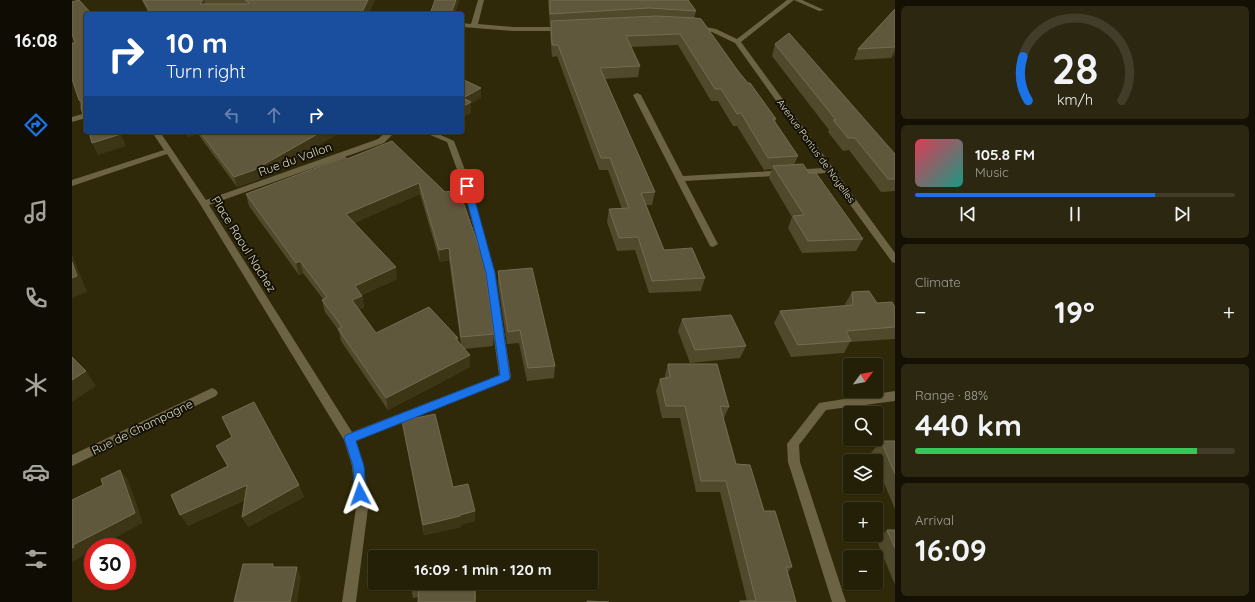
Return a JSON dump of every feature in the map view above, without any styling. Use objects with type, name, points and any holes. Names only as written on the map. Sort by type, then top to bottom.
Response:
[{"type":"street","points":[[474,26],[482,0]]},
{"type":"street","points":[[738,42],[791,0]]},
{"type":"street","points":[[797,0],[821,10]]},
{"type":"street","points":[[464,25],[513,29],[570,28]]},
{"type":"street","name":"Avenue Pontus de Noyelles","points":[[685,25],[714,30],[738,42],[895,260]]},
{"type":"street","points":[[637,95],[713,244]]},
{"type":"street","points":[[72,120],[84,116]]},
{"type":"street","name":"Place Raoul Nachez","points":[[157,134],[204,204],[349,438],[358,466],[362,508],[349,602]]},
{"type":"street","name":"Rue du Vallon","points":[[204,204],[381,141],[389,134]]},
{"type":"street","points":[[349,438],[505,377],[490,273],[467,186],[450,141],[432,134]]},
{"type":"street","points":[[72,183],[168,151]]},
{"type":"street","points":[[680,179],[830,170]]},
{"type":"street","name":"Rue de Champagne","points":[[72,461],[212,393]]},
{"type":"street","points":[[839,602],[794,462],[793,444],[823,406],[895,396]]},
{"type":"building","points":[[79,0],[90,12],[84,12],[84,118],[81,108],[82,101],[79,100],[72,79],[72,43],[75,43],[72,34],[72,2]]},
{"type":"building","points":[[143,0],[203,0],[200,4],[247,4],[249,3],[245,0],[368,0],[362,12],[150,12]]},
{"type":"building","points":[[435,0],[456,0],[452,12],[431,12]]},
{"type":"building","points":[[550,0],[688,0],[696,11],[649,8],[550,14]]},
{"type":"building","points":[[895,9],[895,47],[858,49]]},
{"type":"building","points":[[656,16],[701,19],[738,71],[748,83],[750,83],[776,119],[773,119],[798,156],[768,158],[741,113],[737,114],[721,89],[715,89],[680,34],[626,36],[640,66],[600,68],[655,192],[641,193],[664,250],[692,248],[705,278],[652,281],[638,237],[619,238],[609,209],[629,208],[610,158],[601,158],[558,45],[552,45],[551,21]]},
{"type":"building","points":[[789,33],[895,154],[895,179],[888,179],[855,138],[848,138],[833,120],[836,120],[775,44]]},
{"type":"building","points":[[464,80],[481,88],[464,97]]},
{"type":"building","points":[[464,98],[471,102],[464,106]]},
{"type":"building","points":[[90,134],[121,134],[92,143]]},
{"type":"building","points":[[202,134],[317,134],[254,170],[234,177]]},
{"type":"building","points":[[392,141],[445,192],[459,190],[484,262],[494,334],[461,337],[449,248],[439,250],[419,183],[346,214],[396,267],[355,286],[362,296],[352,300],[376,333],[429,307],[458,338],[455,338],[470,355],[386,398],[338,329],[342,327],[322,300],[327,297],[300,261],[296,263],[246,194],[345,157],[347,159]]},
{"type":"building","points":[[803,164],[809,173],[816,173],[863,239],[808,241],[793,216],[804,215],[773,166]]},
{"type":"building","points":[[72,262],[77,276],[72,278]]},
{"type":"building","points":[[532,268],[555,366],[528,368],[520,330],[508,332],[498,271]]},
{"type":"building","points":[[869,291],[877,303],[892,302],[895,307],[895,327],[846,331],[851,341],[798,345],[780,311],[853,305],[852,292]]},
{"type":"building","points":[[731,315],[746,346],[695,350],[682,319]]},
{"type":"building","points":[[72,357],[86,371],[72,380]]},
{"type":"building","points":[[668,364],[717,364],[729,407],[720,406],[736,464],[750,465],[764,511],[775,511],[792,567],[786,567],[796,602],[740,602],[756,601],[726,481],[701,481],[685,406],[666,406],[660,379],[670,377]]},
{"type":"building","points":[[254,402],[299,485],[242,517],[247,485],[180,515],[171,495],[228,466],[216,446],[232,437],[222,417]]},
{"type":"building","points":[[435,414],[453,487],[468,484],[475,511],[423,525],[402,421]]},
{"type":"building","points":[[883,441],[895,441],[895,474],[883,446]]},
{"type":"building","points":[[120,470],[135,513],[84,538],[73,545],[74,547],[72,548],[72,500],[103,485],[101,479]]},
{"type":"building","points":[[887,530],[895,530],[895,548]]},
{"type":"building","points":[[243,564],[273,564],[273,567],[297,567],[290,602],[234,602]]},
{"type":"building","points":[[419,590],[475,590],[475,602],[418,602]]},
{"type":"building","points":[[587,601],[609,602],[587,602]]},
{"type":"route","points":[[360,494],[358,466],[349,438],[505,377],[490,273],[467,186]]}]
